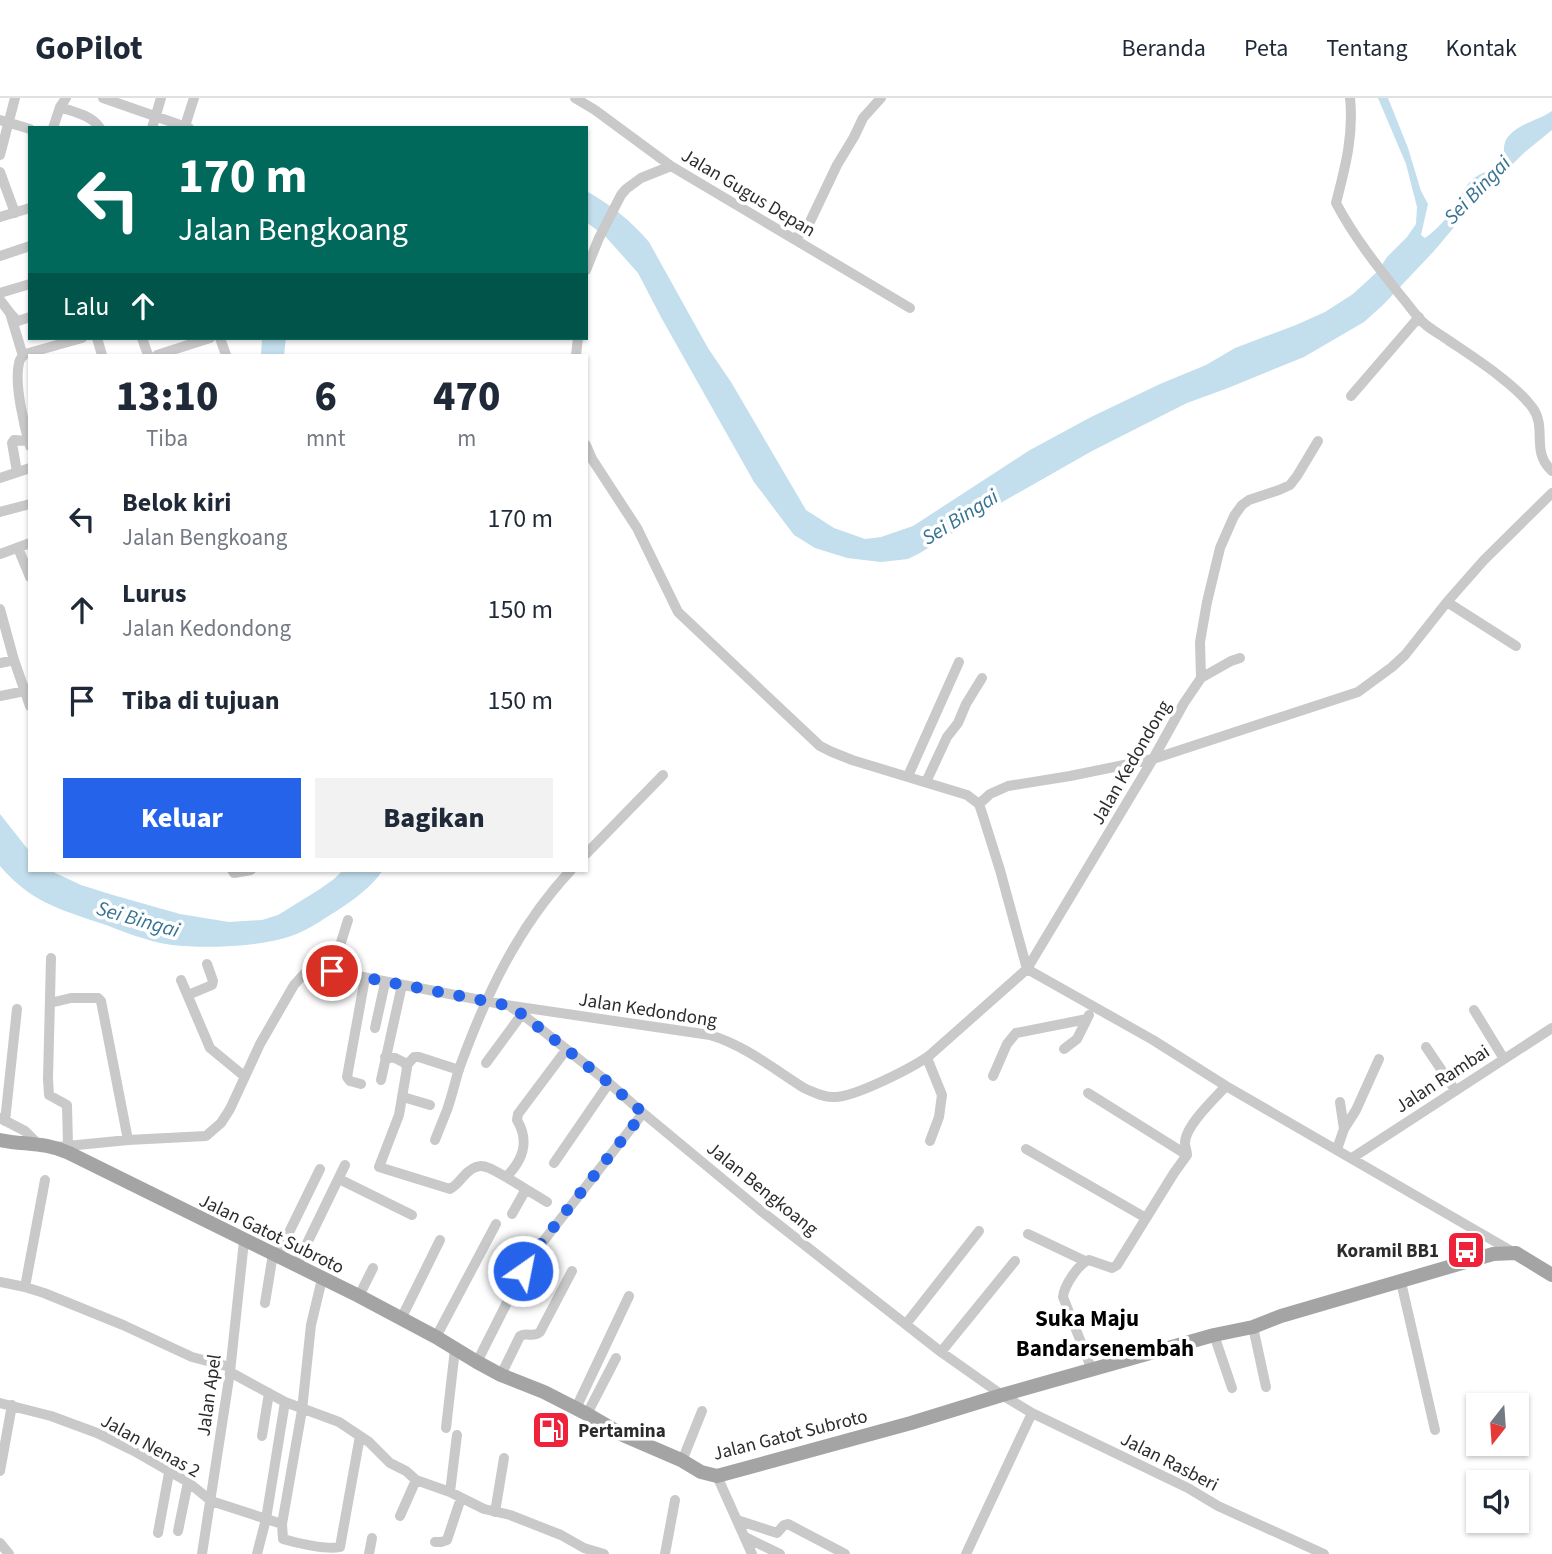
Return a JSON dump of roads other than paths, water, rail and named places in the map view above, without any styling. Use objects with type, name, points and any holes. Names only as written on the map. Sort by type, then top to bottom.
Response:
[{"type":"main road","name":"Jalan Gatot Subroto","points":[[0,1140],[63,1146],[244,1241],[359,1296],[501,1375],[544,1392],[623,1435],[701,1472],[717,1476],[1214,1335],[1253,1327],[1281,1316],[1478,1257],[1516,1254]]},
{"type":"main road","points":[[1516,1254],[1552,1275]]},
{"type":"street","points":[[0,155],[4,121],[15,98]]},
{"type":"street","points":[[103,98],[119,100],[184,126]]},
{"type":"street","points":[[152,126],[161,98]]},
{"type":"street","points":[[187,126],[194,98]]},
{"type":"street","name":"Jalan Gugus Depan","points":[[575,98],[671,166],[910,308]]},
{"type":"street","points":[[794,239],[807,228],[836,165],[863,118],[881,98]]},
{"type":"street","points":[[1350,98],[1352,123],[1348,155],[1336,203],[1372,261],[1425,324],[1473,357],[1524,398],[1539,419],[1539,449],[1552,471]]},
{"type":"street","points":[[54,126],[63,102],[99,126]]},
{"type":"street","points":[[4,121],[28,128]]},
{"type":"street","points":[[588,264],[626,189],[641,178],[671,166]]},
{"type":"street","points":[[0,172],[15,213]]},
{"type":"street","points":[[0,217],[28,209]]},
{"type":"street","points":[[0,256],[28,247]]},
{"type":"street","points":[[0,293],[28,285]]},
{"type":"street","points":[[0,300],[18,321],[28,318]]},
{"type":"street","points":[[10,313],[23,356],[19,364],[25,396],[28,439],[15,440],[12,443],[18,472]]},
{"type":"street","points":[[1351,396],[1416,314]]},
{"type":"street","points":[[30,354],[75,340]]},
{"type":"street","points":[[163,354],[189,350],[206,340]]},
{"type":"street","points":[[23,356],[28,354]]},
{"type":"street","points":[[1240,658],[1201,678],[1200,642],[1216,559],[1230,523],[1242,505],[1290,485],[1318,441]]},
{"type":"street","points":[[588,450],[637,528],[678,612],[820,746],[842,756],[967,795],[979,804],[1027,968],[1516,1254]]},
{"type":"street","points":[[0,478],[28,469]]},
{"type":"street","points":[[979,804],[990,794],[1008,786],[1153,759],[1358,692],[1405,655],[1484,560],[1552,493]]},
{"type":"street","points":[[0,512],[28,505]]},
{"type":"street","points":[[0,554],[28,545]]},
{"type":"street","points":[[18,548],[28,572]]},
{"type":"street","points":[[1447,602],[1516,646]]},
{"type":"street","points":[[0,609],[2,627],[27,689],[0,696]]},
{"type":"street","points":[[0,663],[14,660]]},
{"type":"street","points":[[908,776],[960,662]]},
{"type":"street","points":[[926,782],[947,737],[958,723],[965,704],[982,678]]},
{"type":"street","name":"Jalan Kedondong","points":[[63,1146],[206,1136],[230,1109],[260,1044],[288,997],[304,974],[315,970],[506,1005],[718,1037],[743,1049],[815,1093],[836,1098],[859,1091],[928,1058],[1027,968],[1201,678]]},
{"type":"street","points":[[588,852],[663,775]]},
{"type":"street","points":[[435,1140],[486,1001],[509,954],[534,913],[569,872]]},
{"type":"street","points":[[332,971],[348,920]]},
{"type":"street","points":[[51,958],[49,1095],[67,1105],[63,1146]]},
{"type":"street","points":[[188,995],[213,983],[207,964]]},
{"type":"street","points":[[361,1084],[350,1081],[347,1077],[365,978]]},
{"type":"street","points":[[181,980],[210,1048],[244,1076]]},
{"type":"street","points":[[375,1028],[385,983]]},
{"type":"street","points":[[381,1080],[402,985]]},
{"type":"street","points":[[50,1003],[71,998],[98,998],[101,1001],[128,1140]]},
{"type":"street","name":"Jalan Bengkoang","points":[[506,1005],[522,1014],[609,1083],[760,1210],[942,1352],[1002,1395]]},
{"type":"street","points":[[1064,1049],[1077,1039],[1093,1006]]},
{"type":"street","points":[[17,1009],[2,1119],[24,1131],[37,1143]]},
{"type":"street","points":[[1474,1010],[1504,1059]]},
{"type":"street","points":[[486,1063],[522,1014]]},
{"type":"street","points":[[993,1076],[1007,1044],[1016,1033],[1087,1019]]},
{"type":"street","name":"Jalan Rambai","points":[[1352,1158],[1552,1027]]},
{"type":"street","points":[[1426,1047],[1455,1090]]},
{"type":"street","points":[[506,1177],[522,1156],[524,1133],[517,1120],[518,1114],[566,1050]]},
{"type":"street","points":[[385,1057],[395,1058],[407,1065]]},
{"type":"street","points":[[459,1070],[419,1057],[414,1057],[407,1065],[399,1115],[379,1167],[447,1189],[457,1185],[473,1167],[490,1168],[547,1202]]},
{"type":"street","points":[[928,1058],[942,1095],[939,1117],[930,1141]]},
{"type":"street","points":[[1337,1149],[1344,1129],[1356,1110],[1379,1059]]},
{"type":"street","points":[[554,1163],[609,1083]]},
{"type":"street","points":[[1092,1370],[1063,1294],[1065,1287],[1082,1262],[1089,1259],[1112,1268],[1117,1265],[1187,1155],[1187,1134],[1226,1086]]},
{"type":"street","points":[[1088,1093],[1187,1155]]},
{"type":"street","points":[[403,1097],[430,1105]]},
{"type":"street","points":[[1340,1102],[1344,1129]]},
{"type":"street","points":[[477,1362],[528,1261],[643,1113]]},
{"type":"street","points":[[1026,1149],[1146,1218]]},
{"type":"street","points":[[296,1266],[345,1165]]},
{"type":"street","points":[[265,1303],[275,1255],[320,1169]]},
{"type":"street","points":[[339,1179],[412,1215]]},
{"type":"street","points":[[25,1287],[45,1180]]},
{"type":"street","points":[[512,1214],[526,1189]]},
{"type":"street","points":[[436,1337],[496,1224]]},
{"type":"street","points":[[906,1324],[979,1231]]},
{"type":"street","points":[[1028,1234],[1085,1261]]},
{"type":"street","points":[[401,1320],[440,1240]]},
{"type":"street","name":"Jalan Apel","points":[[202,1554],[230,1370],[244,1241]]},
{"type":"street","points":[[942,1352],[1015,1261]]},
{"type":"street","points":[[359,1296],[373,1268]]},
{"type":"street","points":[[501,1375],[520,1336],[533,1336],[540,1332],[572,1271]]},
{"type":"street","points":[[322,1279],[311,1325],[302,1409],[282,1524],[284,1540],[325,1547],[340,1546],[359,1436]]},
{"type":"street","points":[[0,1282],[25,1287],[123,1325],[192,1357],[230,1370],[285,1402],[339,1422],[416,1480],[450,1492],[471,1504],[510,1515],[561,1535],[584,1551],[604,1554]]},
{"type":"street","points":[[1401,1282],[1435,1430]]},
{"type":"street","points":[[581,1411],[629,1296]]},
{"type":"street","points":[[1253,1327],[1266,1387]]},
{"type":"street","points":[[1214,1335],[1232,1388]]},
{"type":"street","points":[[446,1428],[455,1349]]},
{"type":"street","points":[[581,1411],[616,1358]]},
{"type":"street","points":[[262,1436],[269,1393]]},
{"type":"street","name":"Jalan Rasberi","points":[[1002,1395],[1032,1413],[1188,1488],[1219,1506],[1324,1554]]},
{"type":"street","points":[[257,1554],[266,1519],[285,1402]]},
{"type":"street","points":[[0,1471],[6,1404]]},
{"type":"street","name":"Jalan Nenas 2","points":[[6,1404],[51,1416],[97,1433],[188,1482],[211,1501],[282,1524]]},
{"type":"street","points":[[682,1461],[702,1411]]},
{"type":"street","points":[[966,1554],[1032,1413]]},
{"type":"street","points":[[450,1492],[457,1435]]},
{"type":"street","points":[[495,1512],[504,1458]]},
{"type":"street","points":[[158,1533],[169,1473]]},
{"type":"street","points":[[717,1476],[752,1554]]},
{"type":"street","points":[[400,1516],[416,1480]]},
{"type":"street","points":[[178,1531],[188,1482]]},
{"type":"street","points":[[435,1542],[446,1540],[461,1498]]},
{"type":"street","points":[[665,1554],[675,1500]]},
{"type":"street","points":[[737,1520],[775,1533],[779,1533],[784,1525],[788,1524],[845,1554]]},
{"type":"street","points":[[745,1537],[780,1554]]},
{"type":"street","points":[[369,1554],[372,1538]]},
{"type":"street","points":[[0,1543],[9,1554]]},
{"type":"water","name":"Sei Bingai","points":[[1378,98],[1388,98],[1428,204],[1421,235],[1425,238],[1447,217],[1470,182],[1500,164],[1505,141],[1512,133],[1552,111],[1552,130],[1483,193],[1434,251],[1364,322],[1304,357],[1187,403],[1092,451],[908,559],[881,562],[847,558],[815,548],[794,535],[754,482],[638,273],[605,236],[588,223],[588,192],[620,214],[649,242],[708,348],[806,510],[834,528],[865,539],[881,537],[913,526],[1030,450],[1091,417],[1206,365],[1235,348],[1325,312],[1353,294],[1378,271],[1416,224],[1417,207],[1406,164]]},
{"type":"water","points":[[262,340],[286,340],[284,354],[261,354]]},
{"type":"water","name":"Sei Bingai","points":[[0,814],[28,849],[28,872],[53,872],[81,885],[113,895],[180,914],[229,922],[262,920],[278,915],[320,889],[341,872],[381,872],[348,903],[311,927],[290,936],[257,944],[203,947],[163,944],[71,913],[34,896],[0,866]]},
{"type":"place","name":"Koramil BB1","points":[[1466,1250]]},
{"type":"place","name":"Pertamina","points":[[551,1430]]},
{"type":"district","name":"Suka Maju","points":[[1087,1318]]},
{"type":"district","name":"Bandarsenembah","points":[[1105,1348]]}]
